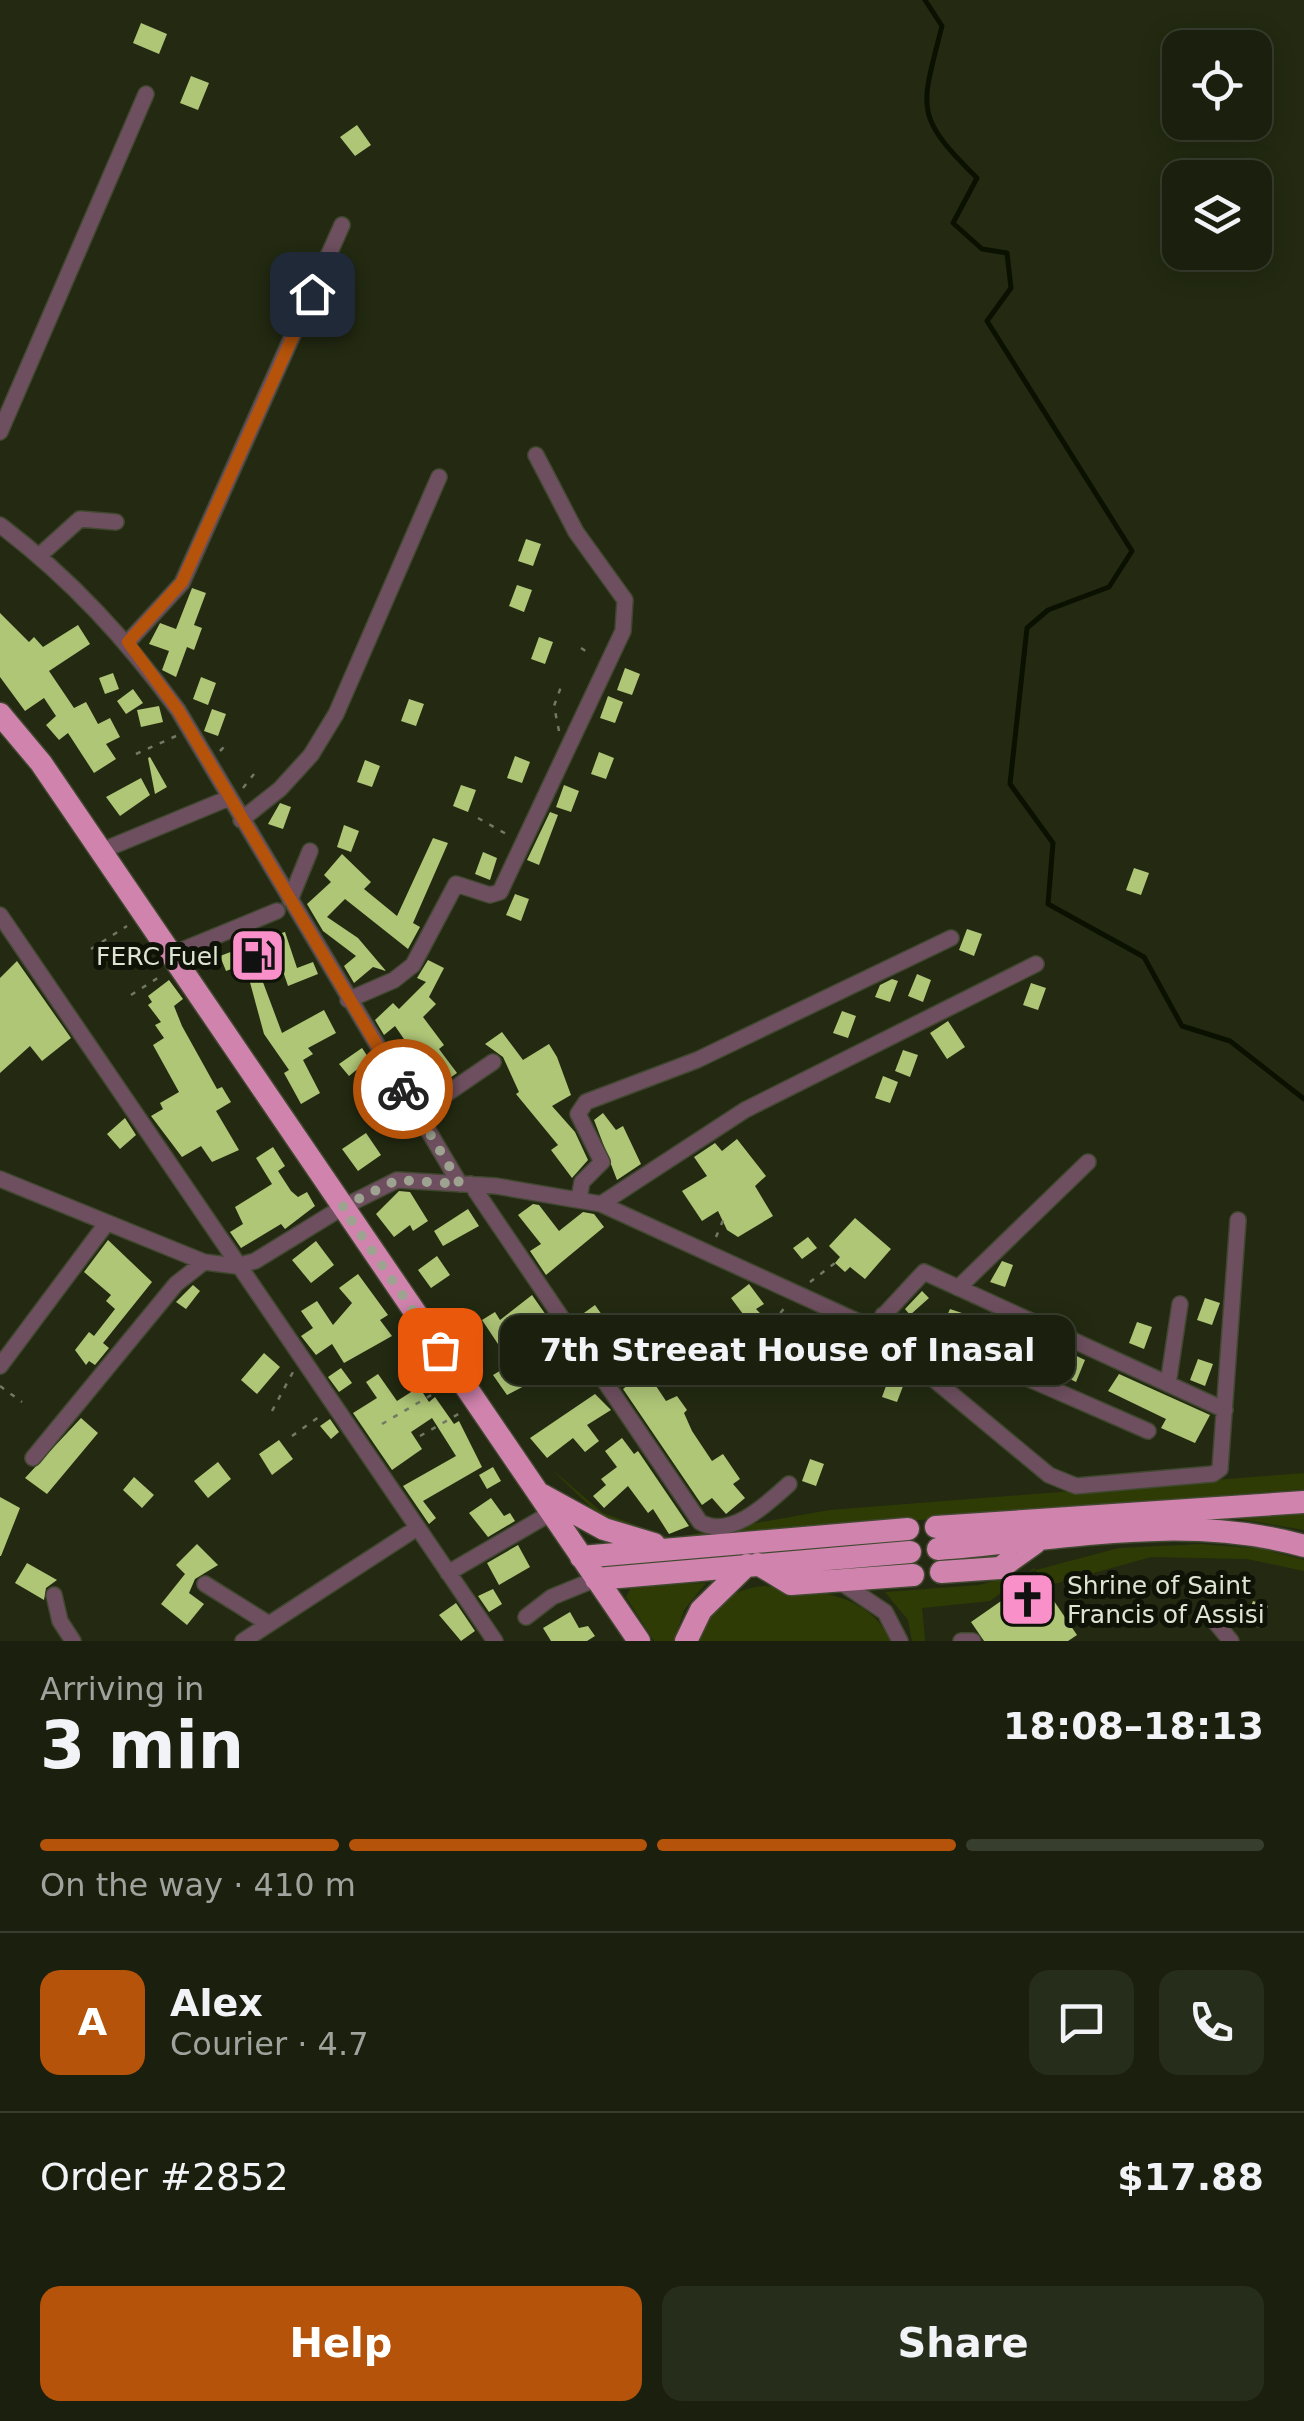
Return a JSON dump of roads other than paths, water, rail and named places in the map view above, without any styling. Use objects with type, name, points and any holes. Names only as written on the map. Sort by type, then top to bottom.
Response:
[{"type":"highway","points":[[0,714],[41,763],[639,1641]]},
{"type":"highway","points":[[536,1491],[604,1529],[667,1547]]},
{"type":"highway","points":[[1304,1502],[938,1550],[1000,1568],[1038,1541],[1130,1530],[1197,1528],[1270,1536],[1304,1546]]},
{"type":"highway","points":[[581,1556],[667,1547],[910,1552]]},
{"type":"highway","points":[[596,1579],[910,1552]]},
{"type":"highway","points":[[753,1564],[791,1584],[839,1580],[910,1552]]},
{"type":"highway","points":[[686,1641],[701,1610],[753,1564]]},
{"type":"street","points":[[0,432],[146,94]]},
{"type":"street","points":[[128,642],[182,582],[342,225]]},
{"type":"street","points":[[348,1000],[394,980],[413,965],[456,884],[490,895],[500,892],[624,631],[628,608],[620,591],[576,532],[536,455]]},
{"type":"street","points":[[242,820],[280,789],[311,755],[336,714],[439,477]]},
{"type":"street","points":[[40,556],[80,519],[116,522]]},
{"type":"street","points":[[0,526],[40,556],[128,642],[190,730],[242,820],[284,905],[418,1114],[700,1522],[710,1526],[745,1519],[789,1484]]},
{"type":"street","points":[[101,851],[228,798]]},
{"type":"street","points":[[174,960],[284,905],[310,851]]},
{"type":"street","points":[[0,915],[332,1408],[495,1641]]},
{"type":"street","points":[[578,1199],[582,1182],[602,1162],[578,1114],[586,1102],[697,1060],[951,938]]},
{"type":"street","points":[[601,1204],[745,1110],[1036,964]]},
{"type":"street","points":[[418,1114],[492,1062]]},
{"type":"street","points":[[958,1288],[1088,1162]]},
{"type":"street","points":[[0,1179],[204,1262],[236,1266],[268,1255],[342,1207],[397,1180],[466,1184],[601,1204],[798,1292],[1148,1431]]},
{"type":"street","points":[[877,1321],[1066,1485],[1217,1472],[1238,1220]]},
{"type":"street","points":[[0,1366],[106,1224]]},
{"type":"street","points":[[33,1458],[176,1284],[204,1262]]},
{"type":"street","points":[[877,1321],[922,1272],[1225,1410]]},
{"type":"street","points":[[1168,1384],[1180,1304]]},
{"type":"street","points":[[448,1573],[551,1514]]},
{"type":"street","points":[[242,1641],[416,1528]]},
{"type":"street","points":[[526,1616],[552,1597],[596,1579]]},
{"type":"street","points":[[839,1580],[886,1612],[900,1641]]},
{"type":"street","points":[[204,1584],[268,1624]]},
{"type":"street","points":[[48,1641],[69,1636],[54,1595]]},
{"type":"street","points":[[1216,1624],[1230,1641]]},
{"type":"street","points":[[961,1641],[972,1641]]},
{"type":"waterway","points":[[925,0],[942,26],[927,94],[932,124],[977,178],[953,223],[982,249],[1007,253],[1011,288],[987,321],[1132,551],[1109,587],[1048,610],[1027,628],[1010,784],[1053,843],[1048,904],[1144,957],[1182,1026],[1230,1041],[1304,1099]]},
{"type":"place","name":"FERC Fuel","points":[[258,956]]},
{"type":"place","name":"7th Streeat House of Inasal","points":[[440,1350]]},
{"type":"place","name":"Shrine of Saint Francis of Assisi","points":[[1028,1599]]}]
